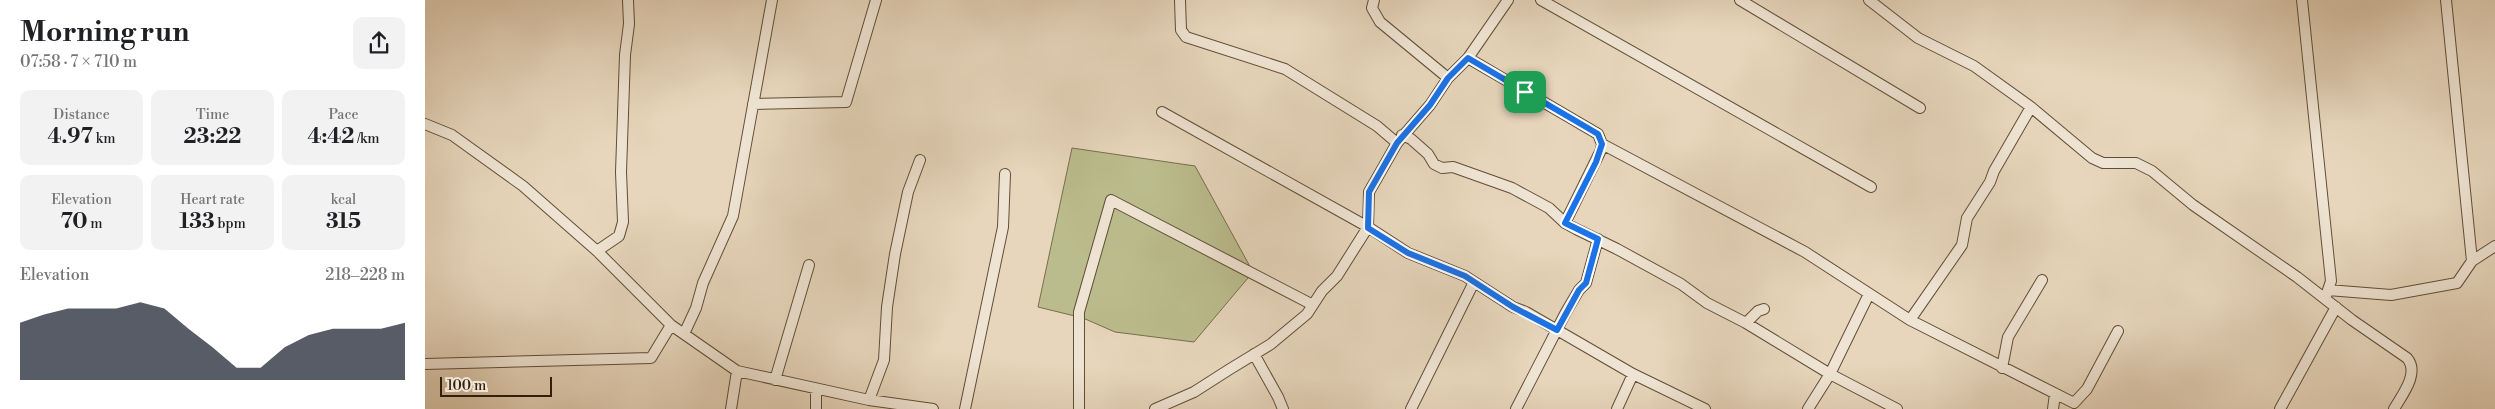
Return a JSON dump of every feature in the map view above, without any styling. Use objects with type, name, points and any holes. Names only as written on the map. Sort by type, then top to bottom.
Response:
[{"type":"street","points":[[597,251],[619,236],[623,222],[621,172],[625,54],[629,24],[628,0]]},
{"type":"street","points":[[684,334],[696,308],[703,283],[733,216],[772,0]]},
{"type":"street","points":[[753,104],[846,102],[876,0]]},
{"type":"street","points":[[1180,0],[1181,30],[1186,37],[1285,69],[1399,139],[1411,139],[1427,154],[1433,164],[1442,168],[1453,167],[1512,188],[1549,208],[1565,223],[1598,239],[1747,323],[1830,374],[1897,409]]},
{"type":"street","points":[[1374,0],[1372,8],[1381,22],[1448,78]]},
{"type":"street","points":[[1155,409],[1195,392],[1271,344],[1307,314],[1337,276],[1368,228],[1369,192],[1399,139],[1430,105],[1448,78],[1468,58],[1507,0]]},
{"type":"street","points":[[1541,0],[1871,187]]},
{"type":"street","points":[[1740,0],[1920,108]]},
{"type":"street","points":[[1869,0],[1918,38],[1973,66],[2031,107],[2092,158],[2103,162],[2136,162],[2152,171],[2193,205],[2297,277],[2327,295],[2336,307],[2410,362],[2412,373],[2394,409]]},
{"type":"street","points":[[2302,0],[2331,281],[2327,295]]},
{"type":"street","points":[[2446,0],[2472,261]]},
{"type":"street","points":[[1468,58],[1598,134],[1602,144],[1805,252],[1910,320],[2076,406],[2118,332]]},
{"type":"street","points":[[1910,320],[1962,245],[1967,218],[1990,182],[1994,171],[2031,107]]},
{"type":"street","points":[[1162,112],[1368,228],[1408,253],[1474,282],[1513,307],[1633,374],[1705,409]]},
{"type":"street","points":[[425,124],[452,134],[523,186],[597,251],[671,325],[737,371],[869,400],[887,406],[933,409]]},
{"type":"street","points":[[1565,223],[1596,162],[1602,144]]},
{"type":"street","points":[[869,400],[884,360],[887,307],[895,254],[908,192],[920,160]]},
{"type":"street","points":[[965,409],[1003,227],[1005,174]]},
{"type":"street","points":[[1079,409],[1079,312],[1111,200],[1313,305]]},
{"type":"street","points":[[1516,409],[1579,290],[1586,283],[1598,239]]},
{"type":"street","points":[[2327,295],[2391,295],[2457,283],[2472,261],[2495,246]]},
{"type":"street","points":[[775,380],[809,265]]},
{"type":"street","points":[[2002,368],[2007,337],[2042,280]]},
{"type":"street","points":[[1411,409],[1474,282]]},
{"type":"street","points":[[1809,409],[1830,374],[1869,294]]},
{"type":"street","points":[[2280,409],[2336,307]]},
{"type":"street","points":[[1747,323],[1757,311],[1764,309]]},
{"type":"street","points":[[425,364],[651,358],[671,325]]},
{"type":"street","points":[[1254,354],[1283,409]]},
{"type":"street","points":[[730,408],[737,371]]},
{"type":"street","points":[[1617,409],[1633,374]]},
{"type":"street","points":[[816,389],[816,409]]},
{"type":"street","points":[[2053,409],[2055,394]]},
{"type":"green space","points":[[1072,148],[1195,166],[1253,272],[1194,342],[1115,332],[1083,318],[1038,307]]},
{"type":"route","points":[[1468,58],[1525,92],[1598,134],[1602,144],[1596,162],[1565,223],[1598,239],[1586,283],[1579,290],[1557,330],[1526,312],[1513,307],[1502,298],[1465,276],[1408,253],[1368,228],[1369,192],[1397,143],[1430,105],[1448,78],[1468,58]]}]
